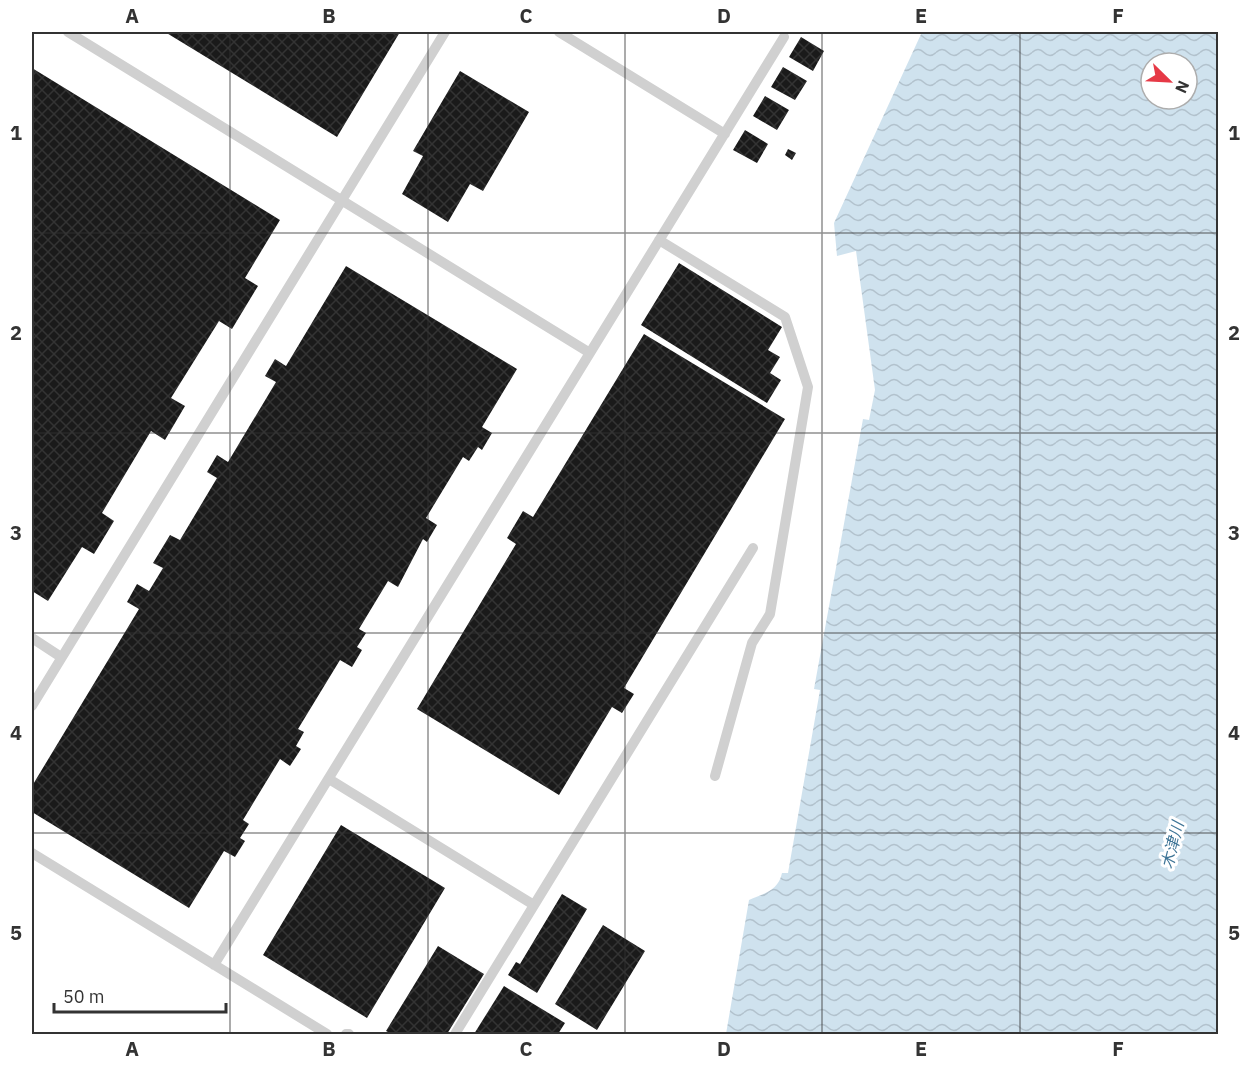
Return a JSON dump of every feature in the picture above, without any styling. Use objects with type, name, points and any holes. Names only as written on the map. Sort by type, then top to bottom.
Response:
[{"type":"lane","points":[[68,32],[590,353]]},
{"type":"lane","points":[[32,706],[445,32]]},
{"type":"lane","points":[[559,32],[724,134]]},
{"type":"lane","points":[[214,965],[784,37]]},
{"type":"lane","points":[[659,240],[785,317],[808,387],[770,614],[752,643],[714,776]]},
{"type":"lane","points":[[455,1035],[753,548]]},
{"type":"lane","points":[[32,638],[62,657]]},
{"type":"lane","points":[[329,779],[534,905]]},
{"type":"lane","points":[[32,853],[327,1035]]},
{"type":"water","name":"木津川","points":[[922,32],[1218,32],[1218,1034],[726,1034],[749,900],[770,891],[777,884],[782,873],[788,873],[820,690],[814,689],[863,419],[869,420],[875,390],[856,251],[837,256],[834,223]]},
{"type":"building","points":[[165,32],[400,32],[337,137]]},
{"type":"building","points":[[801,37],[824,51],[813,71],[789,57]]},
{"type":"building","points":[[783,67],[807,81],[795,100],[771,87]]},
{"type":"building","points":[[32,68],[280,220],[245,278],[258,286],[232,329],[219,321],[171,398],[185,406],[165,440],[151,431],[102,513],[114,521],[94,554],[82,547],[48,601],[32,591]]},
{"type":"building","points":[[460,71],[529,112],[483,191],[470,184],[448,222],[402,194],[423,156],[413,151]]},
{"type":"building","points":[[765,96],[789,110],[777,130],[753,116]]},
{"type":"building","points":[[745,130],[768,144],[757,163],[733,150]]},
{"type":"building","points":[[788,149],[796,153],[792,160],[785,155]]},
{"type":"building","points":[[679,263],[782,327],[768,350],[780,357],[770,373],[781,380],[767,403],[641,325]]},
{"type":"building","points":[[346,266],[517,369],[482,427],[492,433],[482,450],[478,447],[469,461],[463,457],[426,518],[437,525],[427,542],[423,539],[398,587],[388,581],[359,629],[366,633],[357,647],[362,650],[352,667],[340,660],[298,729],[304,732],[296,746],[301,749],[290,766],[280,759],[243,820],[249,824],[240,838],[245,841],[235,857],[224,851],[189,908],[32,812],[32,786],[139,609],[127,602],[137,584],[149,591],[163,568],[153,563],[170,535],[180,540],[217,478],[207,472],[217,455],[228,462],[276,382],[265,376],[275,359],[286,366]]},
{"type":"building","points":[[644,334],[785,419],[624,688],[634,694],[622,713],[612,707],[559,795],[417,709],[516,544],[507,538],[523,511],[533,517]]},
{"type":"building","points":[[341,825],[445,888],[367,1018],[263,955]]},
{"type":"building","points":[[562,894],[587,909],[537,993],[508,975],[516,962],[520,964]]},
{"type":"building","points":[[603,925],[645,951],[597,1030],[555,1004]]},
{"type":"building","points":[[438,946],[484,974],[447,1034],[392,1034],[386,1031]]},
{"type":"building","points":[[504,986],[565,1023],[558,1034],[474,1034]]}]
